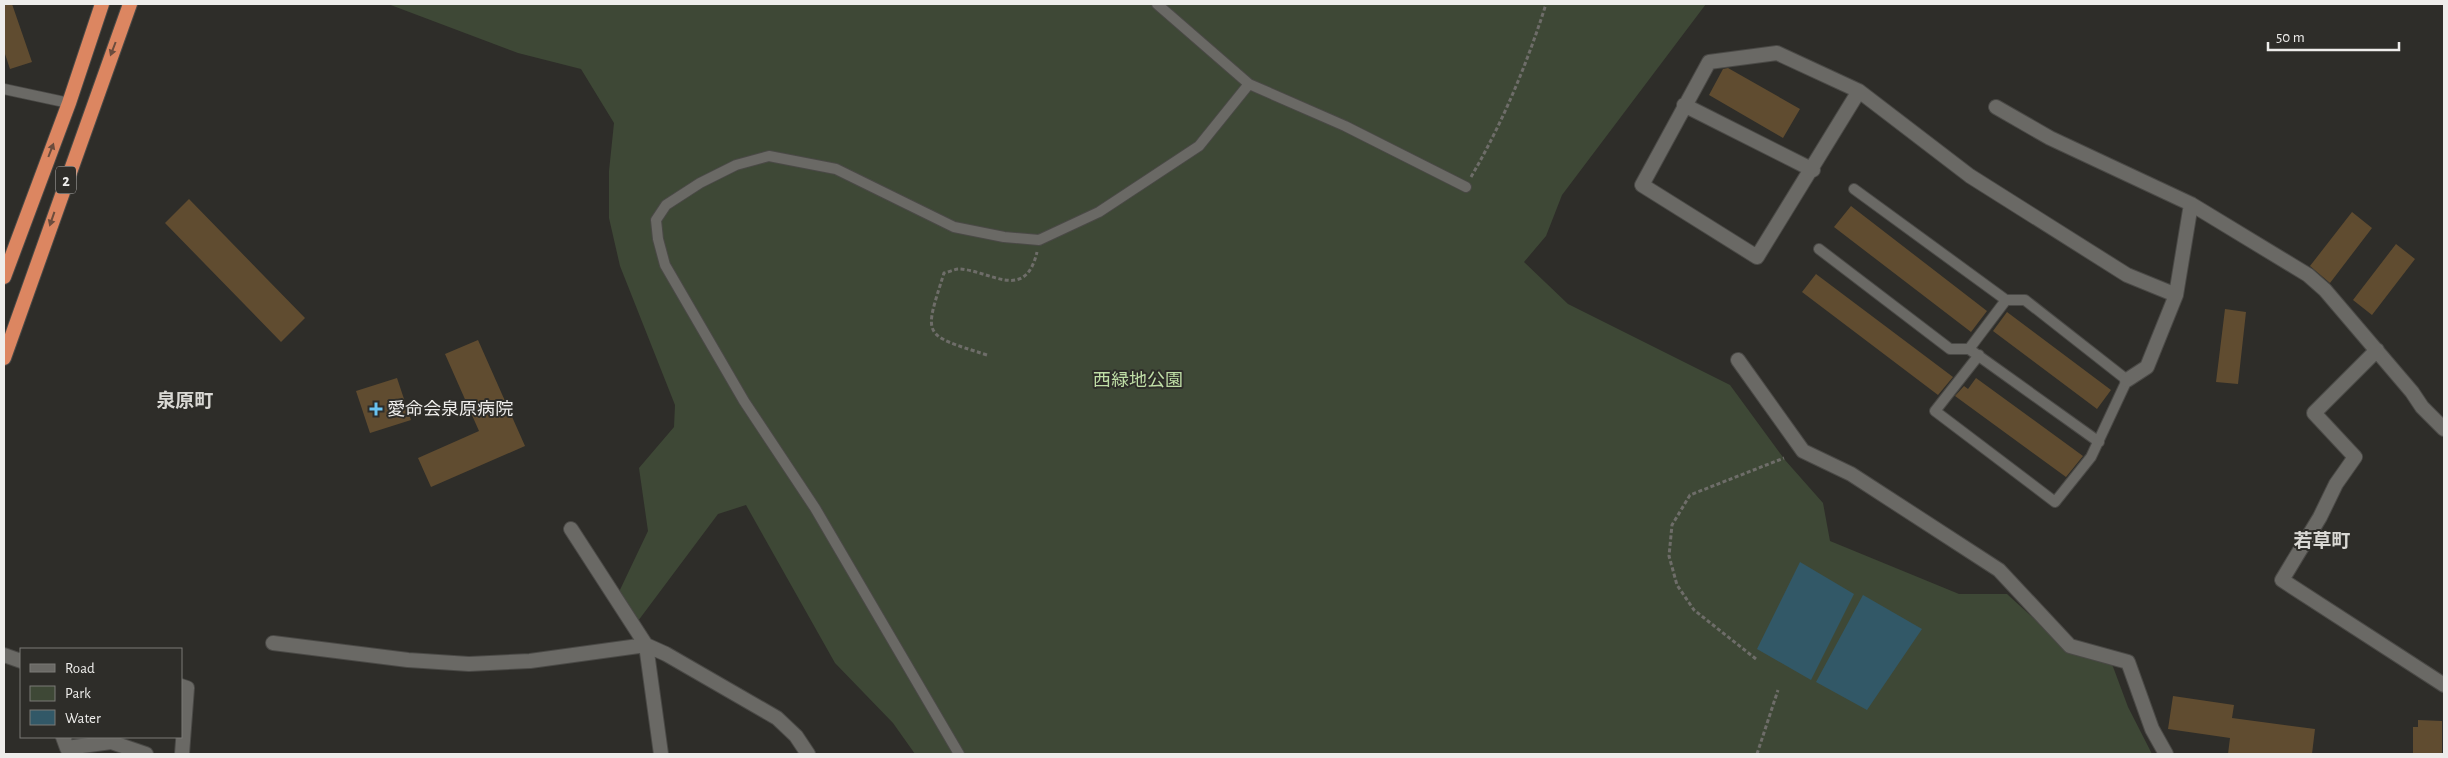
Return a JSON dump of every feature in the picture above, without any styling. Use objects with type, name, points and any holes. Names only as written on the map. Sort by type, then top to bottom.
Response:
[{"type":"highway","name":"2","points":[[4,278],[7,258],[69,103],[102,4]]},
{"type":"highway","name":"2","points":[[4,358],[130,4]]},
{"type":"street","points":[[1859,91],[1813,170],[1757,257],[1642,185],[1709,62],[1777,54],[1859,91],[1970,176],[2127,275],[2176,295]]},
{"type":"street","points":[[1684,105],[1813,170]]},
{"type":"street","points":[[1996,107],[2050,138],[2191,204],[2308,275],[2326,290],[2422,406],[2444,429]]},
{"type":"street","points":[[2127,380],[2147,367],[2176,295],[2191,204]]},
{"type":"street","points":[[2377,350],[2314,413],[2355,457],[2336,484],[2320,517],[2282,580],[2444,685]]},
{"type":"street","points":[[1738,360],[1803,451],[1851,474],[1999,570],[2070,646],[2128,662],[2152,729],[2166,754]]},
{"type":"street","points":[[571,529],[646,645],[661,754]]},
{"type":"street","points":[[273,643],[408,660],[469,664],[530,661],[646,645],[666,654],[777,718],[796,736],[808,754]]},
{"type":"street","points":[[4,655],[20,661]]},
{"type":"street","points":[[182,686],[187,688],[182,754]]},
{"type":"street","points":[[63,738],[66,748],[110,742],[146,754]]},
{"type":"lane","points":[[1156,4],[1249,84],[1345,126],[1466,187]]},
{"type":"lane","points":[[959,754],[815,508],[744,401],[666,265],[658,239],[656,220],[666,204],[700,183],[736,165],[768,156],[836,169],[954,228],[1004,237],[1039,240],[1099,212],[1199,146],[1249,84]]},
{"type":"lane","points":[[4,89],[69,103]]},
{"type":"lane","points":[[1854,189],[2006,300],[2025,300],[2127,380],[2091,457],[2055,502],[1935,412],[1979,355]]},
{"type":"lane","points":[[1819,249],[1950,349],[1969,349],[1979,355],[2099,442]]},
{"type":"lane","points":[[1969,349],[2006,300]]},
{"type":"path","points":[[1466,187],[1490,144],[1530,57],[1546,4]]},
{"type":"path","points":[[987,355],[955,345],[936,336],[930,326],[931,314],[944,273],[960,270],[1007,282],[1019,279],[1028,272],[1035,260],[1039,240]]},
{"type":"path","points":[[1756,659],[1694,610],[1677,584],[1669,556],[1672,525],[1690,495],[1784,458]]},
{"type":"path","points":[[1757,754],[1778,690]]},
{"type":"green space","name":"西緑地公園","points":[[388,4],[1706,4],[1562,195],[1546,236],[1524,262],[1568,304],[1730,385],[1785,460],[1823,503],[1830,541],[1959,594],[2007,594],[2064,646],[2112,664],[2128,707],[2152,754],[915,754],[893,723],[835,663],[746,505],[718,514],[638,621],[618,594],[648,531],[639,468],[674,427],[675,405],[620,266],[609,218],[609,171],[614,123],[581,69],[518,53]]},
{"type":"water","points":[[1800,562],[1854,594],[1811,680],[1757,649]]},
{"type":"water","points":[[1863,595],[1922,629],[1867,710],[1816,682]]},
{"type":"building","points":[[4,4],[12,4],[32,62],[10,69],[4,51]]},
{"type":"building","points":[[1728,68],[1800,109],[1783,138],[1709,95],[1723,69]]},
{"type":"building","points":[[189,199],[305,318],[281,342],[165,223]]},
{"type":"building","points":[[1851,206],[1987,311],[1971,332],[1834,227]]},
{"type":"building","points":[[2352,212],[2372,228],[2330,283],[2310,266]]},
{"type":"building","points":[[2396,244],[2415,259],[2372,315],[2353,300]]},
{"type":"building","points":[[1816,274],[1953,377],[1938,395],[1802,292]]},
{"type":"building","points":[[2225,309],[2246,312],[2238,384],[2216,382]]},
{"type":"building","points":[[2007,312],[2111,390],[2097,409],[1993,331]]},
{"type":"building","points":[[478,340],[525,446],[431,487],[418,458],[479,431],[445,354]]},
{"type":"building","points":[[397,378],[411,420],[370,433],[356,391]]},
{"type":"building","points":[[1976,378],[2083,456],[2066,477],[1955,396],[1964,386],[1968,389]]},
{"type":"building","points":[[2173,696],[2234,705],[2232,718],[2315,729],[2312,754],[2228,754],[2230,738],[2168,729]]},
{"type":"building","points":[[2418,720],[2442,721],[2442,754],[2413,754],[2413,727],[2418,727]]},
{"type":"place","name":"愛命会泉原病院","points":[[376,409]]},
{"type":"district","name":"泉原町","points":[[185,400]]},
{"type":"district","name":"若草町","points":[[2322,540]]}]
